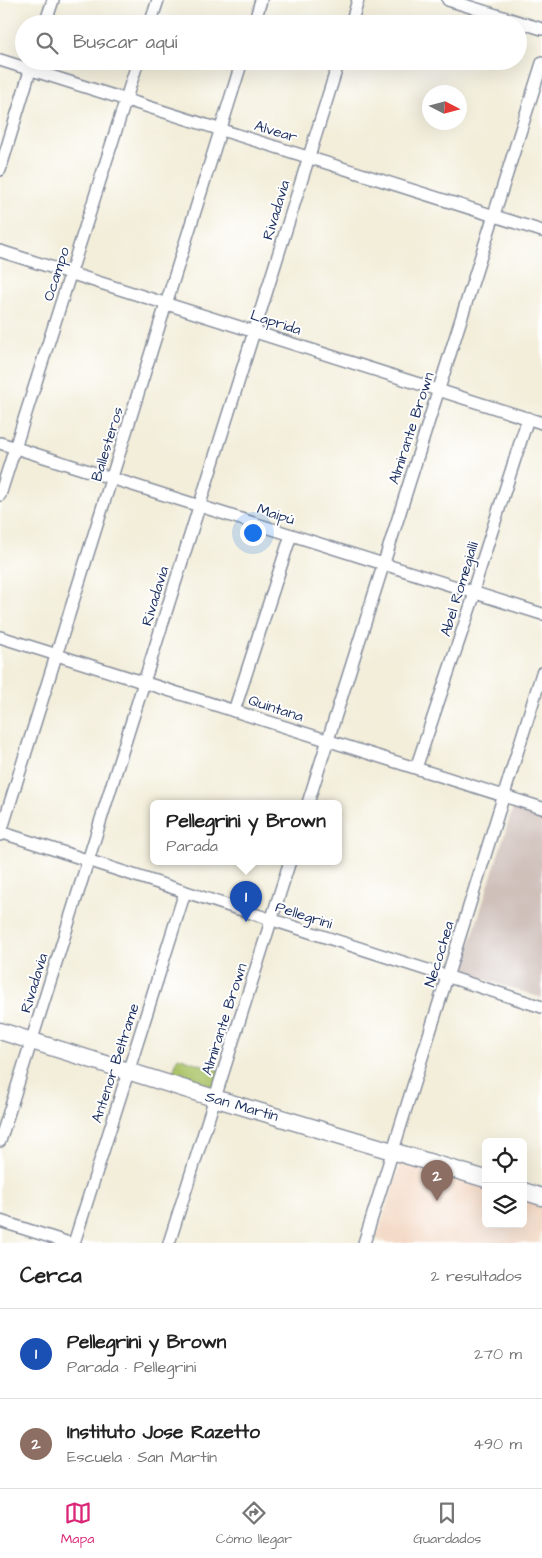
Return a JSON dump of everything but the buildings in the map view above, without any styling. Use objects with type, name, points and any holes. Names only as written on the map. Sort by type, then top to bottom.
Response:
[{"type":"main road","name":"San Martín","points":[[0,1031],[214,1098],[482,1178]]},
{"type":"main road","points":[[527,1192],[542,1197]]},
{"type":"street","points":[[48,15],[53,0]]},
{"type":"street","points":[[153,15],[158,0]]},
{"type":"street","points":[[257,15],[261,0]]},
{"type":"street","points":[[354,15],[358,0]]},
{"type":"street","points":[[448,0],[497,15]]},
{"type":"street","points":[[527,24],[542,29]]},
{"type":"street","name":"Alvear","points":[[0,60],[15,63]]},
{"type":"street","name":"Almirante Brown","points":[[309,800],[542,63]]},
{"type":"street","points":[[0,170],[31,70]]},
{"type":"street","name":"Alvear","points":[[43,70],[125,100],[542,231]]},
{"type":"street","name":"Ocampo","points":[[0,495],[135,70]]},
{"type":"street","name":"Ballesteros","points":[[0,833],[239,70]]},
{"type":"street","name":"Rivadavia","points":[[0,1141],[336,70]]},
{"type":"street","name":"Laprida","points":[[0,250],[542,422]]},
{"type":"street","name":"Abel Romegialli","points":[[416,768],[475,593],[475,584],[528,418]]},
{"type":"street","name":"Maipú","points":[[0,443],[542,614]]},
{"type":"street","points":[[234,711],[291,535]]},
{"type":"street","name":"Quintana","points":[[0,637],[542,808]]},
{"type":"street","name":"Necochea","points":[[364,1243],[542,673]]},
{"type":"street","name":"Pellegrini","points":[[0,833],[542,1007]]},
{"type":"street","name":"Almirante Brown","points":[[169,1243],[289,865]]},
{"type":"street","name":"Antenor Beltrame","points":[[74,1243],[185,892]]},
{"type":"street","points":[[0,1221],[69,1243]]},
{"type":"shaded area","points":[[513,808],[542,817],[542,998],[461,972]]},
{"type":"shaded area","points":[[401,1163],[482,1187],[482,1228],[527,1228],[527,1200],[542,1204],[542,1228],[538,1243],[389,1243],[376,1239]]},
{"type":"green space","points":[[178,1057],[224,1072],[214,1098],[169,1084]]},
{"type":"place","name":"Pellegrini y Brown","points":[[246,922]]},
{"type":"place","name":"Instituto Jose Razetto","points":[[437,1201]]}]
